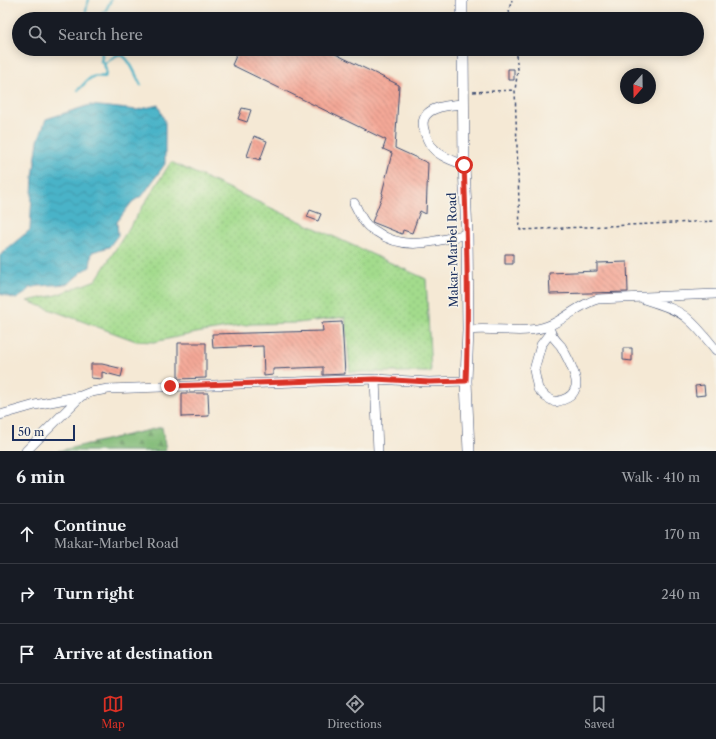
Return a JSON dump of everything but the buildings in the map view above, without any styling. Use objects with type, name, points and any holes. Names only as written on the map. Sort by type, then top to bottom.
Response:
[{"type":"main road","points":[[462,0],[462,12]]},
{"type":"main road","name":"Makar-Marbel Road","points":[[463,56],[468,330],[466,381],[469,451]]},
{"type":"lane","points":[[464,104],[442,106],[431,110],[424,118],[423,128],[433,149],[442,155],[464,165]]},
{"type":"lane","points":[[354,203],[366,225],[382,236],[398,242],[413,244],[427,243],[467,234]]},
{"type":"lane","points":[[549,329],[562,347],[576,379],[576,388],[574,392],[566,399],[555,402],[546,397],[538,389],[534,370],[541,345],[549,329],[586,303],[593,300],[716,294]]},
{"type":"lane","points":[[639,297],[667,307],[686,317],[706,337],[716,350]]},
{"type":"lane","points":[[468,330],[482,328],[549,329]]},
{"type":"lane","points":[[0,415],[35,405],[108,389],[375,379],[429,382],[466,381]]},
{"type":"lane","points":[[375,379],[378,451]]},
{"type":"lane","points":[[26,451],[81,396]]},
{"type":"path","points":[[509,12],[512,0]]},
{"type":"path","points":[[516,56],[518,69],[515,90],[520,230],[716,221]]},
{"type":"path","points":[[463,92],[515,90]]},
{"type":"green space","points":[[171,162],[426,279],[431,372],[350,372],[345,317],[298,323],[252,324],[196,333],[154,342],[136,341],[27,301],[56,295],[96,280]]},
{"type":"green space","points":[[162,427],[166,451],[58,451]]},
{"type":"water","points":[[90,105],[137,110],[158,105],[165,122],[165,164],[143,195],[132,202],[117,222],[118,235],[109,247],[92,252],[90,267],[68,284],[29,288],[26,293],[16,299],[0,294],[0,256],[30,230],[33,177],[38,141],[46,119]]},
{"type":"waterway","points":[[86,11],[88,0]]},
{"type":"waterway","points":[[104,12],[111,0]]},
{"type":"waterway","points":[[102,56],[101,62],[104,63],[108,62],[116,56]]},
{"type":"waterway","points":[[122,56],[128,61],[141,85]]},
{"type":"waterway","points":[[78,90],[92,77],[105,77],[106,71],[104,63]]},
{"type":"route","points":[[170,386],[375,379],[429,382],[466,381],[468,330],[467,234],[464,165]]}]
